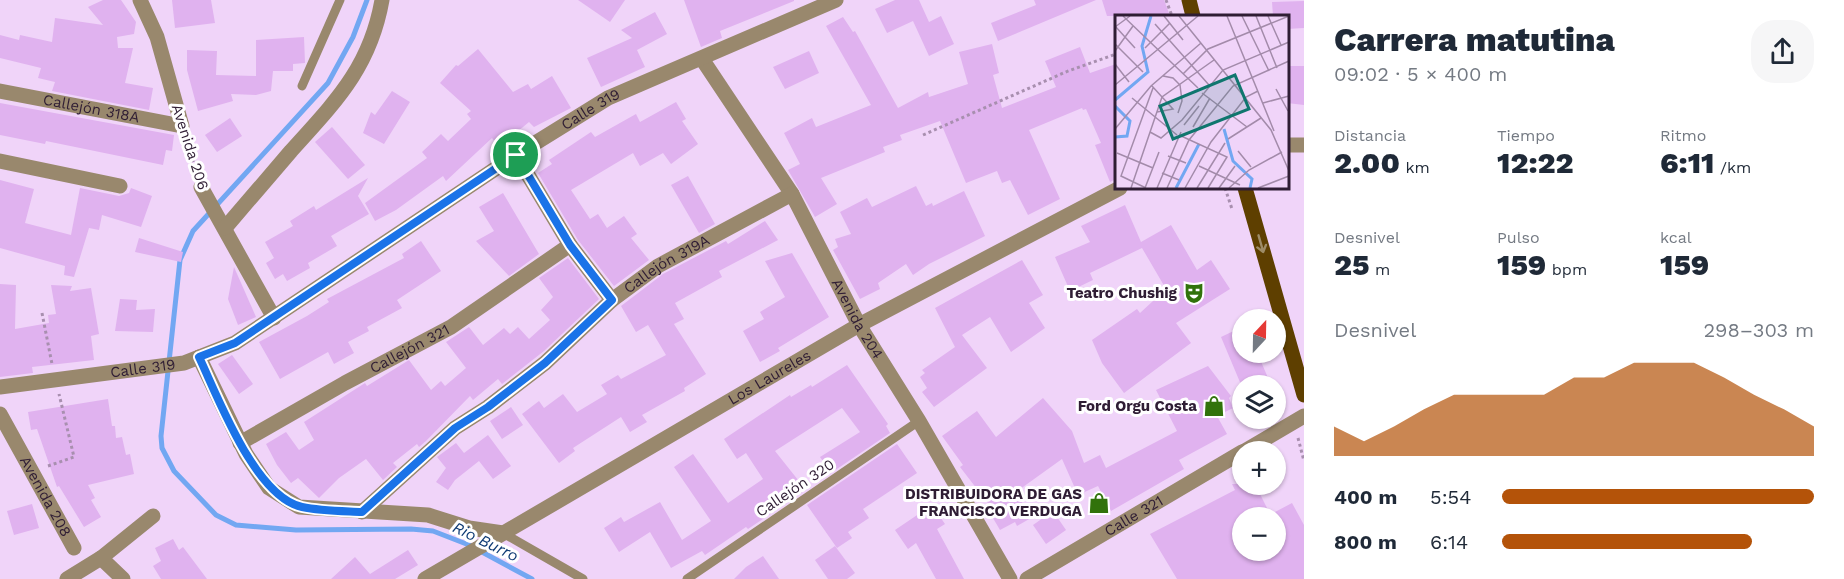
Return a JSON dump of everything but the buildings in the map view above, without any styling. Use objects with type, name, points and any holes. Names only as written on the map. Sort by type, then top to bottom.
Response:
[{"type":"main road","points":[[1189,0],[1193,15]]},
{"type":"main road","points":[[1245,189],[1304,395]]},
{"type":"street","name":"Avenida 206","points":[[140,0],[157,37],[182,126]]},
{"type":"street","points":[[222,223],[336,104],[363,62],[379,18],[382,0]]},
{"type":"street","name":"Calle 319","points":[[0,387],[184,363],[235,343],[516,155],[608,98],[837,0]]},
{"type":"street","name":"Avenida 204","points":[[702,59],[792,194],[859,325],[920,421],[1010,579]]},
{"type":"street","name":"Callejón 318A","points":[[0,91],[182,126]]},
{"type":"street","points":[[516,155],[570,245],[612,300]]},
{"type":"street","points":[[0,161],[120,186]]},
{"type":"street","name":"Avenida 206","points":[[201,187],[274,318]]},
{"type":"street","name":"Los Laureles","points":[[425,579],[859,325],[1118,189]]},
{"type":"street","name":"Callejón 319A","points":[[362,512],[455,428],[488,407],[545,363],[612,300],[658,266],[792,194]]},
{"type":"street","name":"Callejón 321","points":[[240,443],[345,383],[451,327],[570,245]]},
{"type":"street","points":[[199,357],[240,443],[269,488],[299,507],[428,515],[469,528],[503,532]]},
{"type":"street","name":"Avenida 208","points":[[0,414],[33,470],[74,548]]},
{"type":"street","name":"Calle 321","points":[[1262,441],[1304,416]]},
{"type":"street","name":"Calle 321","points":[[1027,579],[1232,458]]},
{"type":"street","points":[[67,579],[101,558],[153,516]]},
{"type":"street","points":[[101,558],[123,579]]},
{"type":"lane","points":[[302,86],[340,0]]},
{"type":"lane","name":"Callejón 320","points":[[687,579],[920,421]]},
{"type":"lane","points":[[503,532],[583,579]]},
{"type":"path","points":[[1166,0],[1172,15]]},
{"type":"path","points":[[923,135],[1068,71],[1115,54]]},
{"type":"path","name":"Avenida 206","points":[[182,126],[201,187]]},
{"type":"path","points":[[33,470],[74,457],[42,313]]},
{"type":"waterway","name":"Rio Burro","points":[[367,0],[353,37],[328,83],[193,231],[180,260],[161,436],[162,448],[174,471],[216,515],[236,525],[296,530],[411,529],[433,531],[469,545],[532,579]]},
{"type":"place","name":"Teatro Chushig","points":[[1194,293]]},
{"type":"place","name":"Ford Orgu Costa","points":[[1214,406]]},
{"type":"place","name":"DISTRIBUIDORA DE GAS FRANCISCO VERDUGA","points":[[1099,503]]},
{"type":"route","points":[[516,155],[570,245],[612,300],[545,363],[488,407],[455,428],[362,512],[299,507],[269,488],[246,454],[199,357],[235,343],[516,155]]}]
